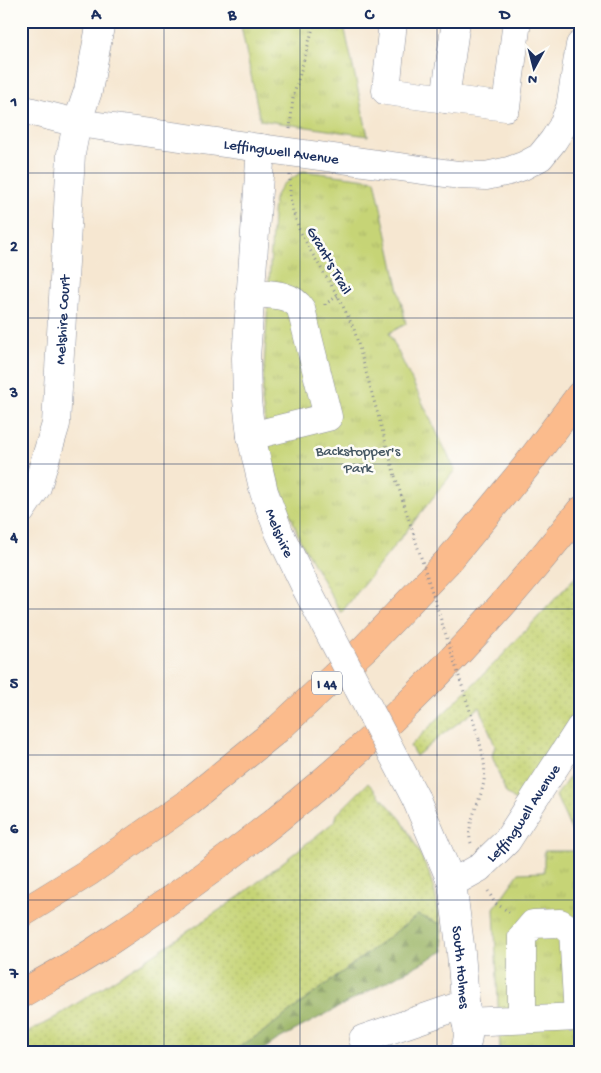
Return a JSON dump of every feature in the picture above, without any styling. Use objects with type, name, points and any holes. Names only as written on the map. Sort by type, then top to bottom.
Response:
[{"type":"highway","name":"I 44","points":[[21,914],[89,872],[186,804],[278,729],[344,668],[449,560],[525,468],[580,395]]},
{"type":"highway","points":[[21,994],[92,953],[192,885],[290,809],[412,700],[487,622],[553,546],[580,511]]},
{"type":"street","name":"Melshire Court","points":[[21,510],[37,487],[56,424],[71,154],[77,123],[88,90],[101,21]]},
{"type":"street","points":[[393,21],[386,91],[506,107],[517,21]]},
{"type":"street","points":[[445,99],[456,21]]},
{"type":"street","name":"Leffingwell Avenue","points":[[21,108],[77,123],[459,175],[486,176],[509,171],[540,157],[553,142],[570,108],[580,45]]},
{"type":"street","name":"Melshire","points":[[262,148],[246,358],[247,400],[251,436],[264,492],[276,524],[306,588],[416,799],[452,883]]},
{"type":"street","points":[[250,293],[285,297],[292,299],[298,304],[328,417],[251,436]]},
{"type":"street","name":"Leffingwell Avenue","points":[[452,883],[479,868],[507,842],[580,728]]},
{"type":"street","name":"South Holmes","points":[[452,883],[461,953],[468,1036],[465,1052]]},
{"type":"street","points":[[363,1039],[466,1013],[522,1019]]},
{"type":"path","name":"Grant's Trail","points":[[315,21],[293,98],[289,152],[290,197],[299,228],[338,296],[354,329],[395,476],[479,739],[484,757],[485,772],[483,787],[470,826],[469,839]]},
{"type":"green space","points":[[240,21],[343,21],[368,136],[260,120]]},
{"type":"green space","name":"Backstopper's Park","points":[[303,171],[375,180],[406,324],[389,333],[455,470],[341,613],[300,540],[271,462],[262,402],[274,199],[282,185]]},
{"type":"green space","points":[[580,572],[580,705],[517,802],[506,793],[492,756],[495,746],[480,707],[416,756],[410,746],[499,659]]},
{"type":"green space","points":[[580,762],[580,850],[556,796]]},
{"type":"green space","points":[[368,783],[401,819],[414,842],[428,870],[441,924],[418,915],[263,1032],[231,1052],[21,1052],[21,1036],[51,1020],[159,951],[240,896],[335,821],[337,814]]},
{"type":"green space","points":[[544,851],[574,851],[573,886],[580,895],[580,1051],[500,1052],[494,908],[519,873],[544,872]]},
{"type":"green space","points":[[418,915],[441,924],[444,951],[277,1040],[260,1052],[231,1052],[263,1032]]}]
